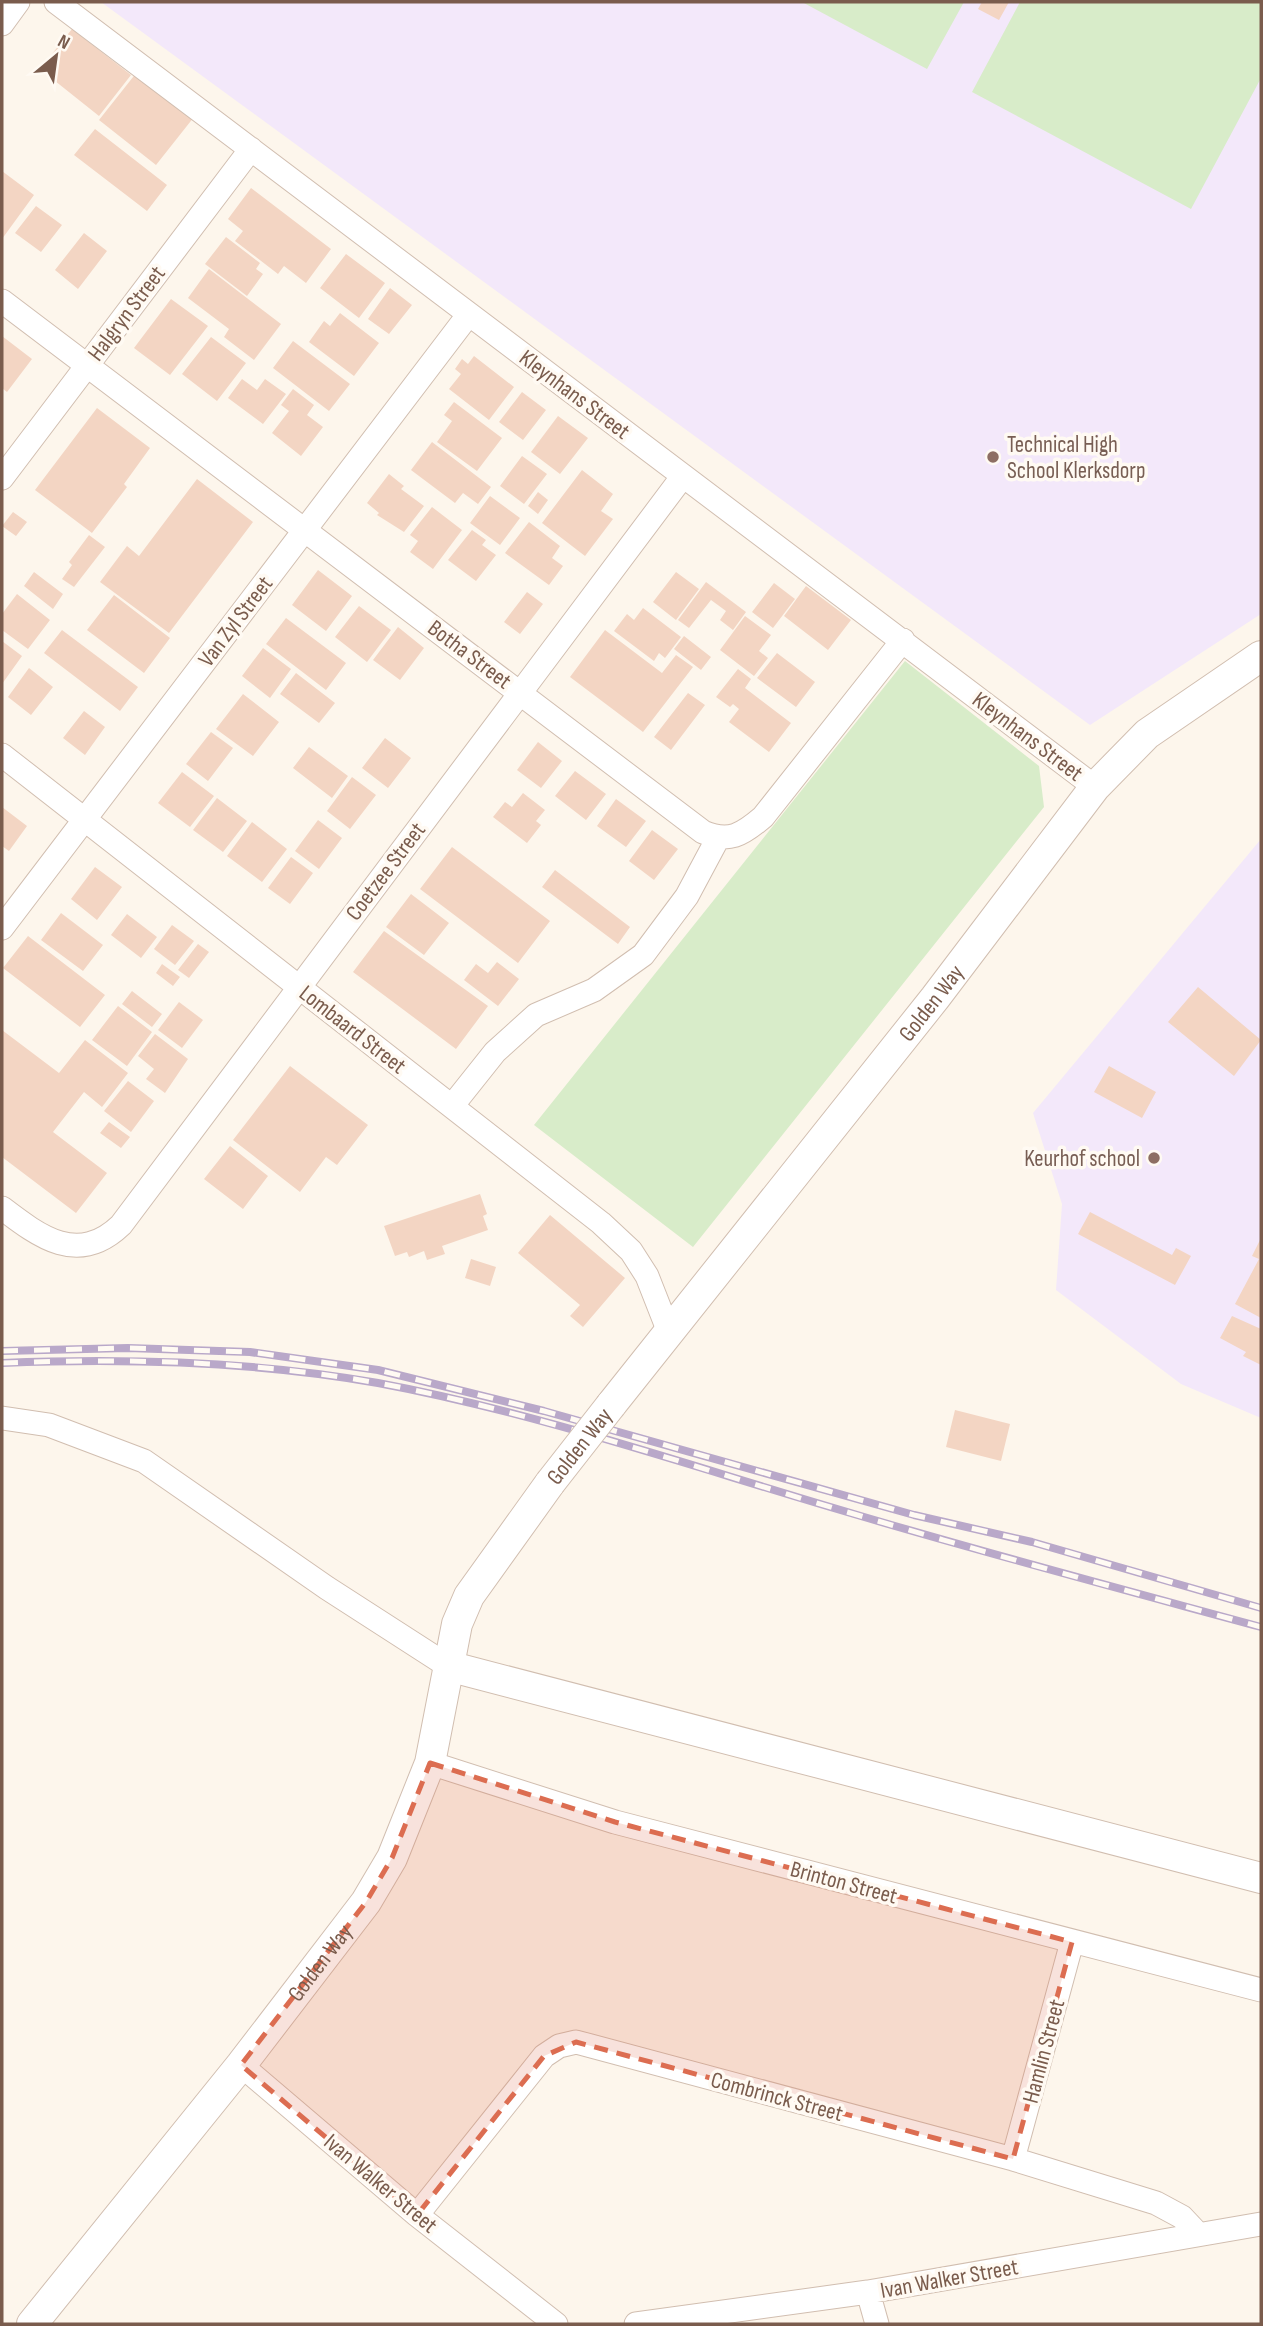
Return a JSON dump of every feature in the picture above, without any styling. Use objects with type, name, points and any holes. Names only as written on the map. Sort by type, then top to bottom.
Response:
[{"type":"street","points":[[2,24],[18,2]]},
{"type":"street","name":"Kleynhans Street","points":[[55,2],[1095,787]]},
{"type":"street","name":"Halgryn Street","points":[[2,478],[251,149]]},
{"type":"street","name":"Botha Street","points":[[2,301],[703,832],[718,838]]},
{"type":"street","name":"Van Zyl Street","points":[[2,928],[469,314]]},
{"type":"street","name":"Coetzee Street","points":[[2,1208],[35,1233],[56,1244],[75,1245],[110,1236],[121,1225],[683,476]]},
{"type":"street","points":[[452,1106],[495,1052],[536,1015],[594,990],[643,955],[687,896],[718,838],[739,835],[763,817],[903,640]]},
{"type":"street","name":"Golden Way","points":[[32,2324],[241,2065],[366,1902],[392,1858],[430,1763],[457,1624],[469,1596],[550,1483],[935,998],[1095,787],[1147,733],[1261,656]]},
{"type":"street","name":"Lombaard Street","points":[[2,755],[601,1223],[631,1251],[646,1276],[668,1332]]},
{"type":"street","points":[[2,1418],[49,1425],[144,1461],[448,1666],[1261,1878]]},
{"type":"street","name":"Brinton Street","points":[[430,1763],[615,1822],[1261,1990]]},
{"type":"street","name":"Hamlin Street","points":[[1013,2159],[1072,1942]]},
{"type":"street","name":"Combrinck Street","points":[[417,2215],[544,2056],[559,2046],[576,2042],[1013,2159],[1156,2203],[1182,2217],[1198,2234]]},
{"type":"street","name":"Ivan Walker Street","points":[[241,2065],[417,2215],[556,2324]]},
{"type":"street","name":"Ivan Walker Street","points":[[636,2324],[869,2292],[1261,2224]]},
{"type":"street","points":[[869,2292],[877,2324]]},
{"type":"highlighted area","points":[[430,1763],[615,1822],[1072,1942],[1013,2159],[576,2042],[544,2056],[417,2215],[241,2065],[366,1902],[392,1858]]},
{"type":"shaded area","name":"Technical High School Klerksdorp","points":[[101,2],[1261,2],[1261,614],[1090,725]]},
{"type":"shaded area","name":"Keurhof school","points":[[1261,839],[1261,1418],[1181,1384],[1056,1290],[1062,1204],[1033,1113]]},
{"type":"green space","points":[[802,2],[964,2],[927,69]]},
{"type":"green space","points":[[1020,2],[1261,2],[1261,78],[1191,209],[972,92]]},
{"type":"green space","points":[[905,661],[1039,766],[1044,807],[693,1247],[534,1125]]},
{"type":"building","points":[[982,2],[1009,2],[999,20],[978,9]]},
{"type":"building","points":[[72,29],[131,75],[99,116],[40,69]]},
{"type":"building","points":[[137,72],[194,117],[156,165],[99,120]]},
{"type":"building","points":[[95,129],[167,185],[147,211],[74,155]]},
{"type":"building","points":[[2,171],[34,195],[2,239]]},
{"type":"building","points":[[251,188],[331,249],[306,283],[284,266],[278,274],[235,241],[243,231],[228,219]]},
{"type":"building","points":[[36,206],[62,225],[41,252],[15,233]]},
{"type":"building","points":[[84,233],[107,251],[78,289],[55,270]]},
{"type":"building","points":[[226,237],[260,263],[256,269],[263,274],[247,296],[205,264]]},
{"type":"building","points":[[346,254],[385,283],[359,318],[320,288]]},
{"type":"building","points":[[209,269],[281,324],[254,360],[224,337],[229,329],[188,298]]},
{"type":"building","points":[[390,288],[412,305],[389,334],[368,319]]},
{"type":"building","points":[[171,299],[208,326],[170,375],[134,348]]},
{"type":"building","points":[[340,313],[379,343],[354,376],[309,342],[324,321],[330,326]]},
{"type":"building","points":[[2,336],[32,359],[7,392],[2,388]]},
{"type":"building","points":[[211,337],[246,363],[217,401],[182,374]]},
{"type":"building","points":[[293,341],[350,384],[329,411],[273,368]]},
{"type":"building","points":[[474,356],[514,387],[489,420],[449,389],[461,374],[455,369],[462,359],[468,364]]},
{"type":"building","points":[[242,379],[257,390],[265,379],[286,394],[263,424],[228,398]]},
{"type":"building","points":[[293,389],[314,405],[307,415],[323,427],[301,456],[272,433],[289,411],[281,405]]},
{"type":"building","points":[[522,392],[546,410],[523,440],[499,422]]},
{"type":"building","points":[[454,402],[502,438],[477,471],[437,442],[452,421],[444,415]]},
{"type":"building","points":[[97,408],[150,448],[124,484],[127,487],[92,533],[35,490]]},
{"type":"building","points":[[558,416],[588,438],[560,474],[531,452]]},
{"type":"building","points":[[432,442],[491,487],[478,504],[463,493],[455,503],[411,470]]},
{"type":"building","points":[[522,456],[547,474],[524,504],[500,486]]},
{"type":"building","points":[[582,470],[613,494],[601,511],[613,519],[585,556],[542,523]]},
{"type":"building","points":[[389,474],[404,486],[401,489],[424,506],[404,532],[377,515],[379,513],[367,503]]},
{"type":"building","points":[[197,479],[253,522],[169,633],[100,582],[127,546],[139,556]]},
{"type":"building","points":[[538,492],[548,500],[538,514],[528,506]]},
{"type":"building","points":[[490,496],[520,518],[500,545],[470,523]]},
{"type":"building","points":[[432,507],[462,530],[433,569],[410,552],[418,541],[410,535]]},
{"type":"building","points":[[13,512],[27,522],[16,536],[2,526]]},
{"type":"building","points":[[529,522],[560,546],[552,558],[563,566],[549,585],[505,553]]},
{"type":"building","points":[[472,530],[486,540],[482,545],[496,555],[476,581],[448,560]]},
{"type":"building","points":[[89,535],[105,547],[74,587],[62,579],[72,565],[69,562]]},
{"type":"building","points":[[318,570],[352,596],[326,631],[292,605]]},
{"type":"building","points":[[34,572],[63,594],[53,609],[24,586]]},
{"type":"building","points":[[676,572],[699,589],[676,620],[653,602]]},
{"type":"building","points":[[706,582],[746,612],[733,630],[720,620],[726,611],[711,600],[689,628],[678,620]]},
{"type":"building","points":[[774,583],[795,599],[773,628],[752,612]]},
{"type":"building","points":[[806,586],[851,620],[828,650],[784,616]]},
{"type":"building","points":[[527,592],[543,604],[520,634],[504,622]]},
{"type":"building","points":[[17,594],[50,620],[28,649],[2,630],[2,614]]},
{"type":"building","points":[[114,595],[170,638],[144,673],[87,630]]},
{"type":"building","points":[[359,606],[391,630],[367,662],[335,637]]},
{"type":"building","points":[[643,608],[681,637],[665,658],[659,653],[654,661],[614,631],[627,614],[634,620]]},
{"type":"building","points":[[745,616],[771,635],[759,651],[768,658],[754,676],[720,650]]},
{"type":"building","points":[[286,618],[346,663],[326,690],[266,644]]},
{"type":"building","points":[[398,627],[424,648],[400,680],[373,660]]},
{"type":"building","points":[[62,630],[138,687],[120,711],[44,653]]},
{"type":"building","points":[[605,630],[662,673],[676,655],[693,667],[643,732],[570,677]]},
{"type":"building","points":[[684,636],[711,657],[701,670],[674,649]]},
{"type":"building","points":[[2,641],[22,656],[2,684]]},
{"type":"building","points":[[263,648],[291,669],[270,698],[242,676]]},
{"type":"building","points":[[777,653],[815,682],[796,707],[757,678]]},
{"type":"building","points":[[29,668],[53,687],[31,715],[8,697]]},
{"type":"building","points":[[738,669],[751,679],[745,688],[791,723],[769,752],[729,722],[739,709],[733,704],[730,707],[716,697]]},
{"type":"building","points":[[296,673],[335,703],[319,723],[280,694]]},
{"type":"building","points":[[688,693],[705,705],[671,750],[654,737]]},
{"type":"building","points":[[243,694],[279,722],[253,756],[216,729]]},
{"type":"building","points":[[84,711],[105,727],[85,755],[63,738]]},
{"type":"building","points":[[211,732],[233,748],[208,781],[186,764]]},
{"type":"building","points":[[385,738],[411,758],[388,788],[362,768]]},
{"type":"building","points":[[538,742],[562,761],[541,788],[517,770]]},
{"type":"building","points":[[309,747],[348,776],[332,798],[293,768]]},
{"type":"building","points":[[575,771],[606,794],[586,820],[555,796]]},
{"type":"building","points":[[182,772],[214,796],[190,827],[158,803]]},
{"type":"building","points":[[352,777],[376,795],[350,829],[327,811]]},
{"type":"building","points":[[523,793],[545,810],[536,821],[541,825],[527,843],[493,817],[505,802],[512,807]]},
{"type":"building","points":[[217,798],[247,821],[223,852],[193,830]]},
{"type":"building","points":[[616,799],[646,821],[626,847],[597,826]]},
{"type":"building","points":[[2,807],[27,826],[9,851],[2,846]]},
{"type":"building","points":[[318,820],[342,838],[319,869],[295,851]]},
{"type":"building","points":[[252,822],[287,849],[262,882],[227,856]]},
{"type":"building","points":[[652,830],[678,849],[654,880],[629,861]]},
{"type":"building","points":[[452,847],[550,921],[518,963],[420,889]]},
{"type":"building","points":[[291,857],[313,873],[290,904],[268,888]]},
{"type":"building","points":[[95,867],[122,887],[97,920],[71,899]]},
{"type":"building","points":[[555,870],[630,927],[618,944],[542,887]]},
{"type":"building","points":[[411,894],[449,923],[424,955],[386,927]]},
{"type":"building","points":[[61,913],[103,945],[83,971],[41,940]]},
{"type":"building","points":[[127,914],[157,937],[141,958],[111,935]]},
{"type":"building","points":[[172,925],[194,941],[175,965],[154,949]]},
{"type":"building","points":[[384,931],[488,1006],[456,1049],[353,972]]},
{"type":"building","points":[[28,936],[105,995],[80,1027],[3,968]]},
{"type":"building","points":[[198,944],[209,952],[189,978],[178,970]]},
{"type":"building","points":[[497,962],[519,979],[498,1006],[464,980],[476,964],[488,973]]},
{"type":"building","points":[[162,964],[180,977],[173,986],[156,973]]},
{"type":"building","points":[[1198,987],[1261,1040],[1234,1076],[1168,1022]]},
{"type":"building","points":[[132,991],[162,1014],[152,1027],[122,1004]]},
{"type":"building","points":[[179,1002],[203,1020],[182,1048],[158,1030]]},
{"type":"building","points":[[118,1006],[152,1032],[127,1066],[92,1040]]},
{"type":"building","points":[[2,1030],[59,1073],[85,1040],[128,1073],[102,1107],[84,1092],[53,1132],[107,1173],[76,1213],[2,1157]]},
{"type":"building","points":[[155,1034],[188,1059],[165,1093],[146,1079],[154,1069],[138,1056]]},
{"type":"building","points":[[290,1066],[368,1125],[337,1165],[326,1157],[300,1192],[233,1140]]},
{"type":"building","points":[[1109,1066],[1156,1092],[1142,1118],[1094,1092]]},
{"type":"building","points":[[128,1081],[154,1101],[131,1132],[104,1111]]},
{"type":"building","points":[[109,1122],[130,1137],[121,1148],[100,1133]]},
{"type":"building","points":[[230,1146],[268,1176],[243,1209],[204,1179]]},
{"type":"building","points":[[480,1194],[487,1214],[483,1216],[488,1230],[442,1246],[445,1254],[427,1260],[424,1251],[409,1257],[407,1252],[395,1256],[384,1226]]},
{"type":"building","points":[[1090,1212],[1172,1255],[1176,1248],[1191,1256],[1175,1285],[1078,1234]]},
{"type":"building","points":[[550,1215],[625,1278],[583,1327],[570,1316],[580,1305],[518,1253]]},
{"type":"building","points":[[1261,1238],[1261,1318],[1235,1304],[1259,1259],[1252,1256]]},
{"type":"building","points":[[471,1259],[496,1267],[490,1286],[465,1278]]},
{"type":"building","points":[[1232,1316],[1261,1329],[1261,1365],[1243,1356],[1246,1352],[1220,1338]]},
{"type":"building","points":[[955,1410],[1010,1424],[1001,1461],[946,1447]]},
{"type":"railway","points":[[2,1351],[128,1348],[250,1352],[378,1370],[544,1411],[914,1515],[1032,1542],[1261,1608]]},
{"type":"railway","points":[[2,1363],[143,1361],[237,1366],[331,1376],[438,1395],[617,1442],[905,1529],[1261,1627]]},
{"type":"place","name":"Technical High School Klerksdorp","points":[[993,457]]},
{"type":"place","name":"Keurhof school","points":[[1154,1158]]}]
